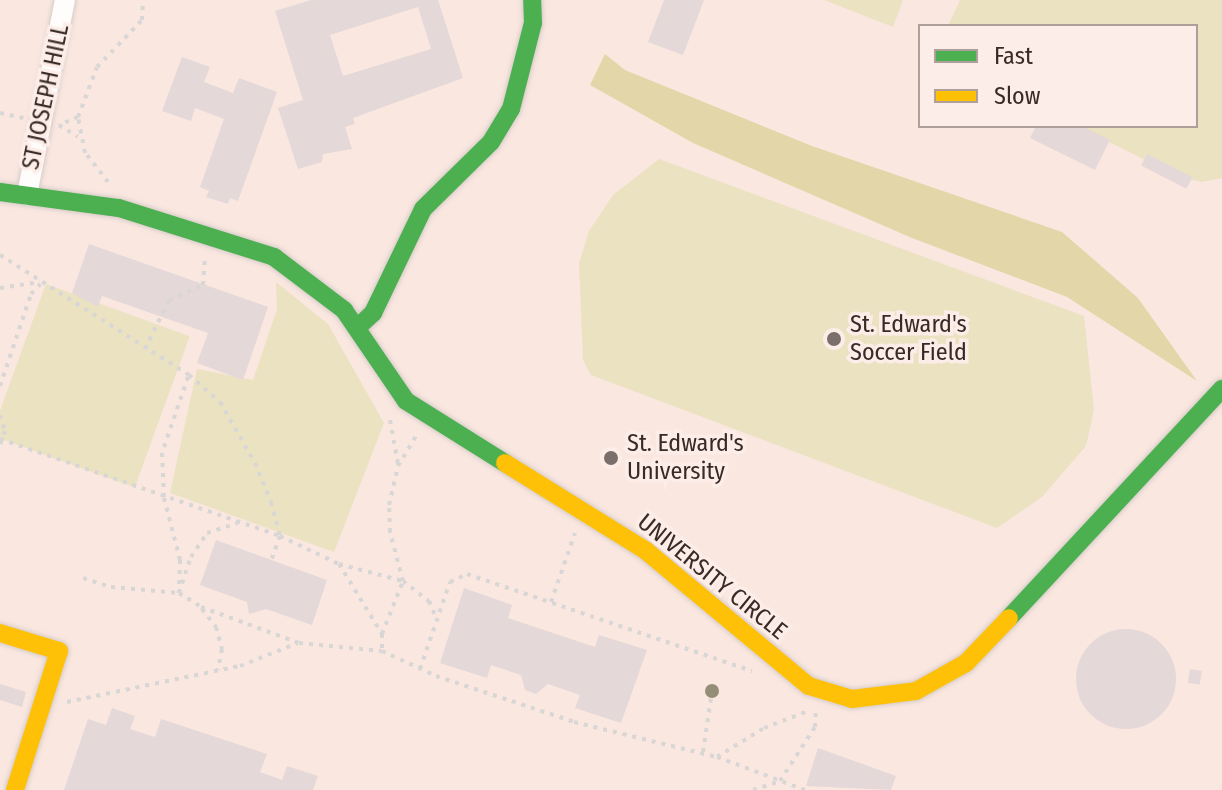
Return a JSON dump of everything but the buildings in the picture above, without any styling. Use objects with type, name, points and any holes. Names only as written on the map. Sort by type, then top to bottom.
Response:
[{"type":"street","name":"ST JOSEPH HILL","points":[[27,195],[65,0]]},
{"type":"street","points":[[358,327],[373,313],[423,209],[491,142],[511,109],[533,23],[532,0]]},
{"type":"street","name":"UNIVERSITY CIRCLE","points":[[0,192],[119,208],[274,257],[358,327],[381,370],[406,401],[645,550],[809,686],[852,699],[886,698],[938,683],[966,663],[1222,389]]},
{"type":"street","points":[[0,633],[59,651],[15,790]]},
{"type":"path","points":[[111,184],[97,172],[78,137],[78,117],[97,67],[142,20],[143,0]]},
{"type":"path","points":[[0,113],[25,119]]},
{"type":"path","points":[[78,117],[59,125],[78,137]]},
{"type":"path","points":[[145,349],[169,300],[203,285],[205,247]]},
{"type":"path","points":[[0,255],[189,375],[220,402],[239,431],[271,502],[280,536],[270,563]]},
{"type":"path","points":[[0,288],[42,282]]},
{"type":"path","points":[[0,386],[31,294],[42,282]]},
{"type":"path","points":[[179,593],[180,560],[164,498],[162,453],[189,375]]},
{"type":"path","points":[[0,415],[0,445]]},
{"type":"path","points":[[398,466],[431,417]]},
{"type":"path","points":[[382,651],[382,634],[403,581],[390,532],[398,466],[390,420]]},
{"type":"path","points":[[1,438],[164,498],[280,536],[339,564],[403,581],[429,601],[436,617]]},
{"type":"path","points":[[551,602],[571,538],[587,514]]},
{"type":"path","points":[[179,593],[191,557],[207,533],[240,523]]},
{"type":"path","points":[[339,564],[382,634]]},
{"type":"path","points":[[420,669],[450,582],[467,574],[761,674]]},
{"type":"path","points":[[83,578],[111,587],[179,593],[201,607],[299,643],[382,651],[420,669],[574,722],[717,757],[805,790]]},
{"type":"path","points":[[201,607],[216,627],[222,649],[217,671]]},
{"type":"path","points":[[61,702],[217,671],[299,643]]},
{"type":"path","points":[[703,753],[712,691]]},
{"type":"path","points":[[717,757],[764,728],[816,709],[815,727],[780,781],[753,790]]},
{"type":"shaded area","name":"St. Edward's University","points":[[0,0],[1222,0],[1222,790],[0,790]]},
{"type":"shaded area","points":[[824,0],[903,0],[893,27]]},
{"type":"shaded area","points":[[960,0],[1222,0],[1222,178],[1202,182],[1177,176],[1081,128],[1198,128],[1198,24],[949,24]]},
{"type":"shaded area","points":[[605,54],[625,70],[812,146],[1062,232],[1138,298],[1197,381],[1067,297],[912,238],[693,143],[590,85]]},
{"type":"shaded area","name":"St. Edward's Soccer Field","points":[[659,159],[1084,316],[1094,410],[1086,446],[1042,497],[997,528],[591,375],[583,360],[579,263],[589,231],[613,195]]},
{"type":"shaded area","points":[[276,282],[328,324],[384,423],[334,552],[170,493],[197,369],[253,380],[277,309]]},
{"type":"shaded area","points":[[46,284],[190,336],[135,488],[0,439],[0,410]]},
{"type":"traffic: fast","points":[[358,327],[373,313],[423,209],[491,142],[511,109],[533,23],[532,0]]},
{"type":"traffic: fast","points":[[0,192],[119,208],[274,257],[344,310],[406,401],[505,463]]},
{"type":"traffic: fast","points":[[1009,618],[1222,389]]},
{"type":"traffic: slow","points":[[505,463],[645,550],[809,686],[852,699],[916,691],[966,663],[1009,618]]},
{"type":"traffic: slow","points":[[0,633],[59,651],[15,790]]},
{"type":"place","name":"St. Edward's Soccer Field","points":[[834,339]]},
{"type":"place","name":"St. Edward's University","points":[[611,458]]}]
